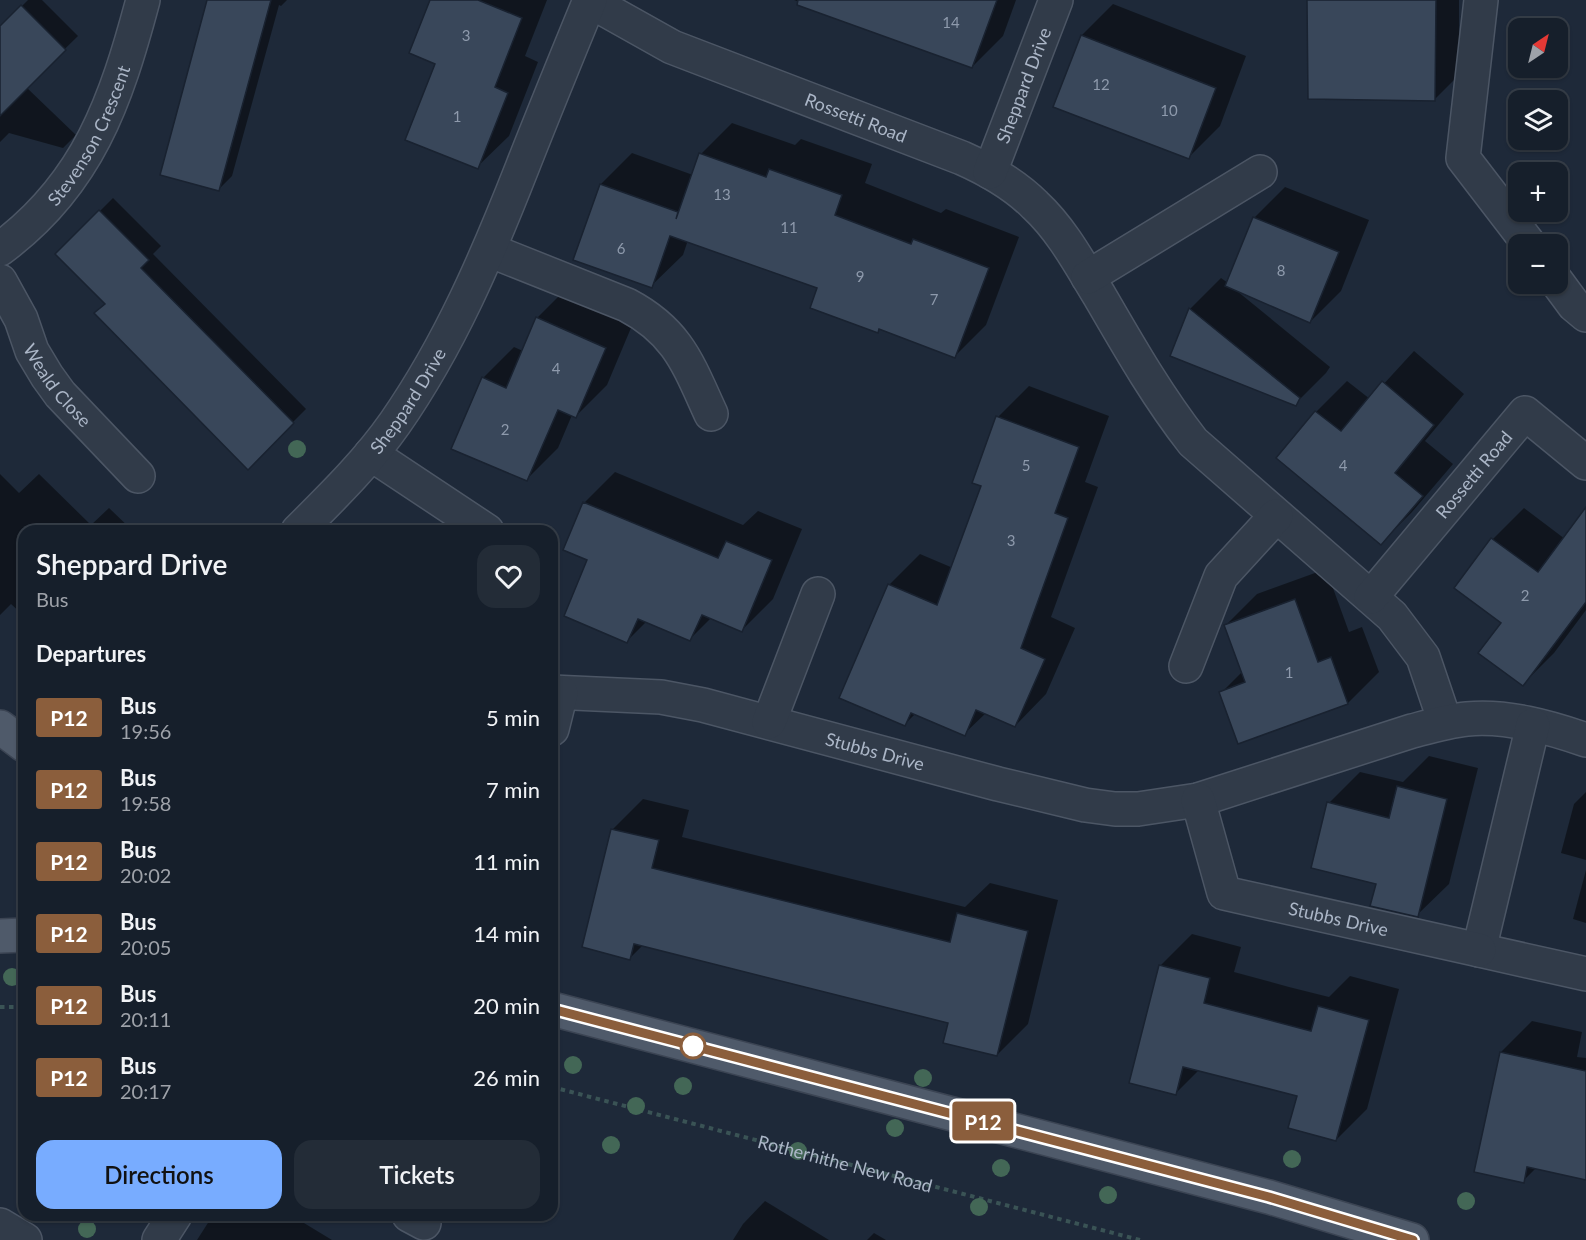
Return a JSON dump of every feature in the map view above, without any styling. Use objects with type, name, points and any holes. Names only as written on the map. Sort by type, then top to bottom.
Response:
[{"type":"main road","points":[[0,727],[18,740]]},
{"type":"main road","points":[[0,936],[18,935]]},
{"type":"main road","points":[[558,1011],[1269,1197],[1413,1240]]},
{"type":"street","name":"Stevenson Crescent","points":[[0,249],[22,231],[63,188],[92,145],[117,87],[143,0]]},
{"type":"street","name":"Sheppard Drive","points":[[304,525],[371,454],[413,397],[441,350],[489,250],[590,0]]},
{"type":"street","name":"Rossetti Road","points":[[590,0],[672,47],[962,158],[990,172],[1022,193],[1052,223],[1138,361],[1193,442],[1392,615],[1423,657],[1445,722]]},
{"type":"street","name":"Sheppard Drive","points":[[990,172],[1056,0]]},
{"type":"street","points":[[1481,0],[1463,158],[1521,234]]},
{"type":"street","points":[[1088,278],[1260,172]]},
{"type":"street","points":[[489,250],[645,314],[677,344],[711,414]]},
{"type":"street","name":"Weald Close","points":[[0,281],[21,319],[32,351],[46,375],[60,394],[138,476]]},
{"type":"street","points":[[1566,294],[1586,315]]},
{"type":"street","name":"Rossetti Road","points":[[1371,597],[1525,412],[1586,463]]},
{"type":"street","points":[[371,454],[478,525]]},
{"type":"street","points":[[1186,666],[1221,576],[1276,516]]},
{"type":"street","points":[[770,722],[818,594]]},
{"type":"street","name":"Stubbs Drive","points":[[558,692],[661,697],[703,705],[998,784],[1085,805],[1115,809],[1138,809],[1198,800],[1445,722],[1488,718],[1533,725],[1585,738]]},
{"type":"street","points":[[1479,950],[1533,725]]},
{"type":"street","name":"Stubbs Drive","points":[[1198,800],[1224,893],[1586,974]]},
{"type":"street","points":[[159,1240],[171,1221]]},
{"type":"street","points":[[0,1225],[26,1240]]},
{"type":"path","points":[[0,1007],[18,1007]]},
{"type":"path","name":"Rotherhithe New Road","points":[[558,1089],[1140,1240]]},
{"type":"building","points":[[207,0],[271,0],[219,191],[160,175]]},
{"type":"building","points":[[430,0],[478,0],[522,18],[495,87],[508,93],[478,169],[405,140],[435,64],[409,53]]},
{"type":"building","points":[[798,0],[997,0],[972,68],[797,5]]},
{"type":"building","points":[[1307,0],[1436,0],[1435,101],[1308,99]]},
{"type":"building","points":[[21,5],[66,50],[0,116],[0,26]]},
{"type":"building","points":[[1081,35],[1216,88],[1189,159],[1053,107]]},
{"type":"building","points":[[699,153],[766,177],[769,169],[842,195],[835,215],[911,244],[913,239],[989,268],[955,358],[879,329],[878,333],[810,308],[817,288],[670,236],[652,288],[573,260],[600,184],[678,212],[676,219]]},
{"type":"building","points":[[99,210],[149,260],[141,268],[294,423],[248,470],[94,313],[105,304],[55,254]]},
{"type":"building","points":[[1253,217],[1339,252],[1310,323],[1225,286]]},
{"type":"building","points":[[1189,308],[1300,398],[1296,406],[1170,356]]},
{"type":"building","points":[[536,317],[606,348],[576,418],[558,410],[527,481],[451,449],[482,377],[506,388]]},
{"type":"building","points":[[1382,381],[1434,425],[1395,473],[1423,496],[1381,545],[1276,458],[1315,411],[1341,431]]},
{"type":"building","points":[[996,416],[1079,447],[1055,513],[1068,518],[1021,648],[1045,659],[1015,727],[976,710],[965,736],[911,713],[905,726],[839,698],[888,584],[937,605],[981,486],[972,483]]},
{"type":"building","points":[[583,502],[718,558],[726,541],[772,560],[742,632],[702,615],[690,641],[638,619],[627,643],[564,616],[587,560],[563,550]]},
{"type":"building","points":[[1586,507],[1586,602],[1523,686],[1478,653],[1501,623],[1454,588],[1491,538],[1538,572]]},
{"type":"building","points":[[1295,599],[1318,662],[1331,657],[1348,704],[1238,744],[1219,692],[1245,682],[1224,625]]},
{"type":"building","points":[[1397,786],[1447,799],[1418,917],[1370,906],[1376,884],[1311,868],[1327,802],[1389,818]]},
{"type":"building","points":[[611,829],[659,840],[652,868],[950,942],[957,913],[1028,931],[997,1056],[943,1043],[948,1023],[634,944],[630,960],[582,947]]},
{"type":"building","points":[[1159,965],[1210,978],[1204,1003],[1311,1031],[1318,1006],[1369,1020],[1336,1141],[1288,1128],[1297,1096],[1183,1067],[1176,1095],[1129,1083]]},
{"type":"building","points":[[1500,1052],[1586,1071],[1586,1180],[1527,1167],[1524,1183],[1474,1172]]},
{"type":"bus line","name":"P12","points":[[558,1011],[1269,1197],[1413,1240]]}]
